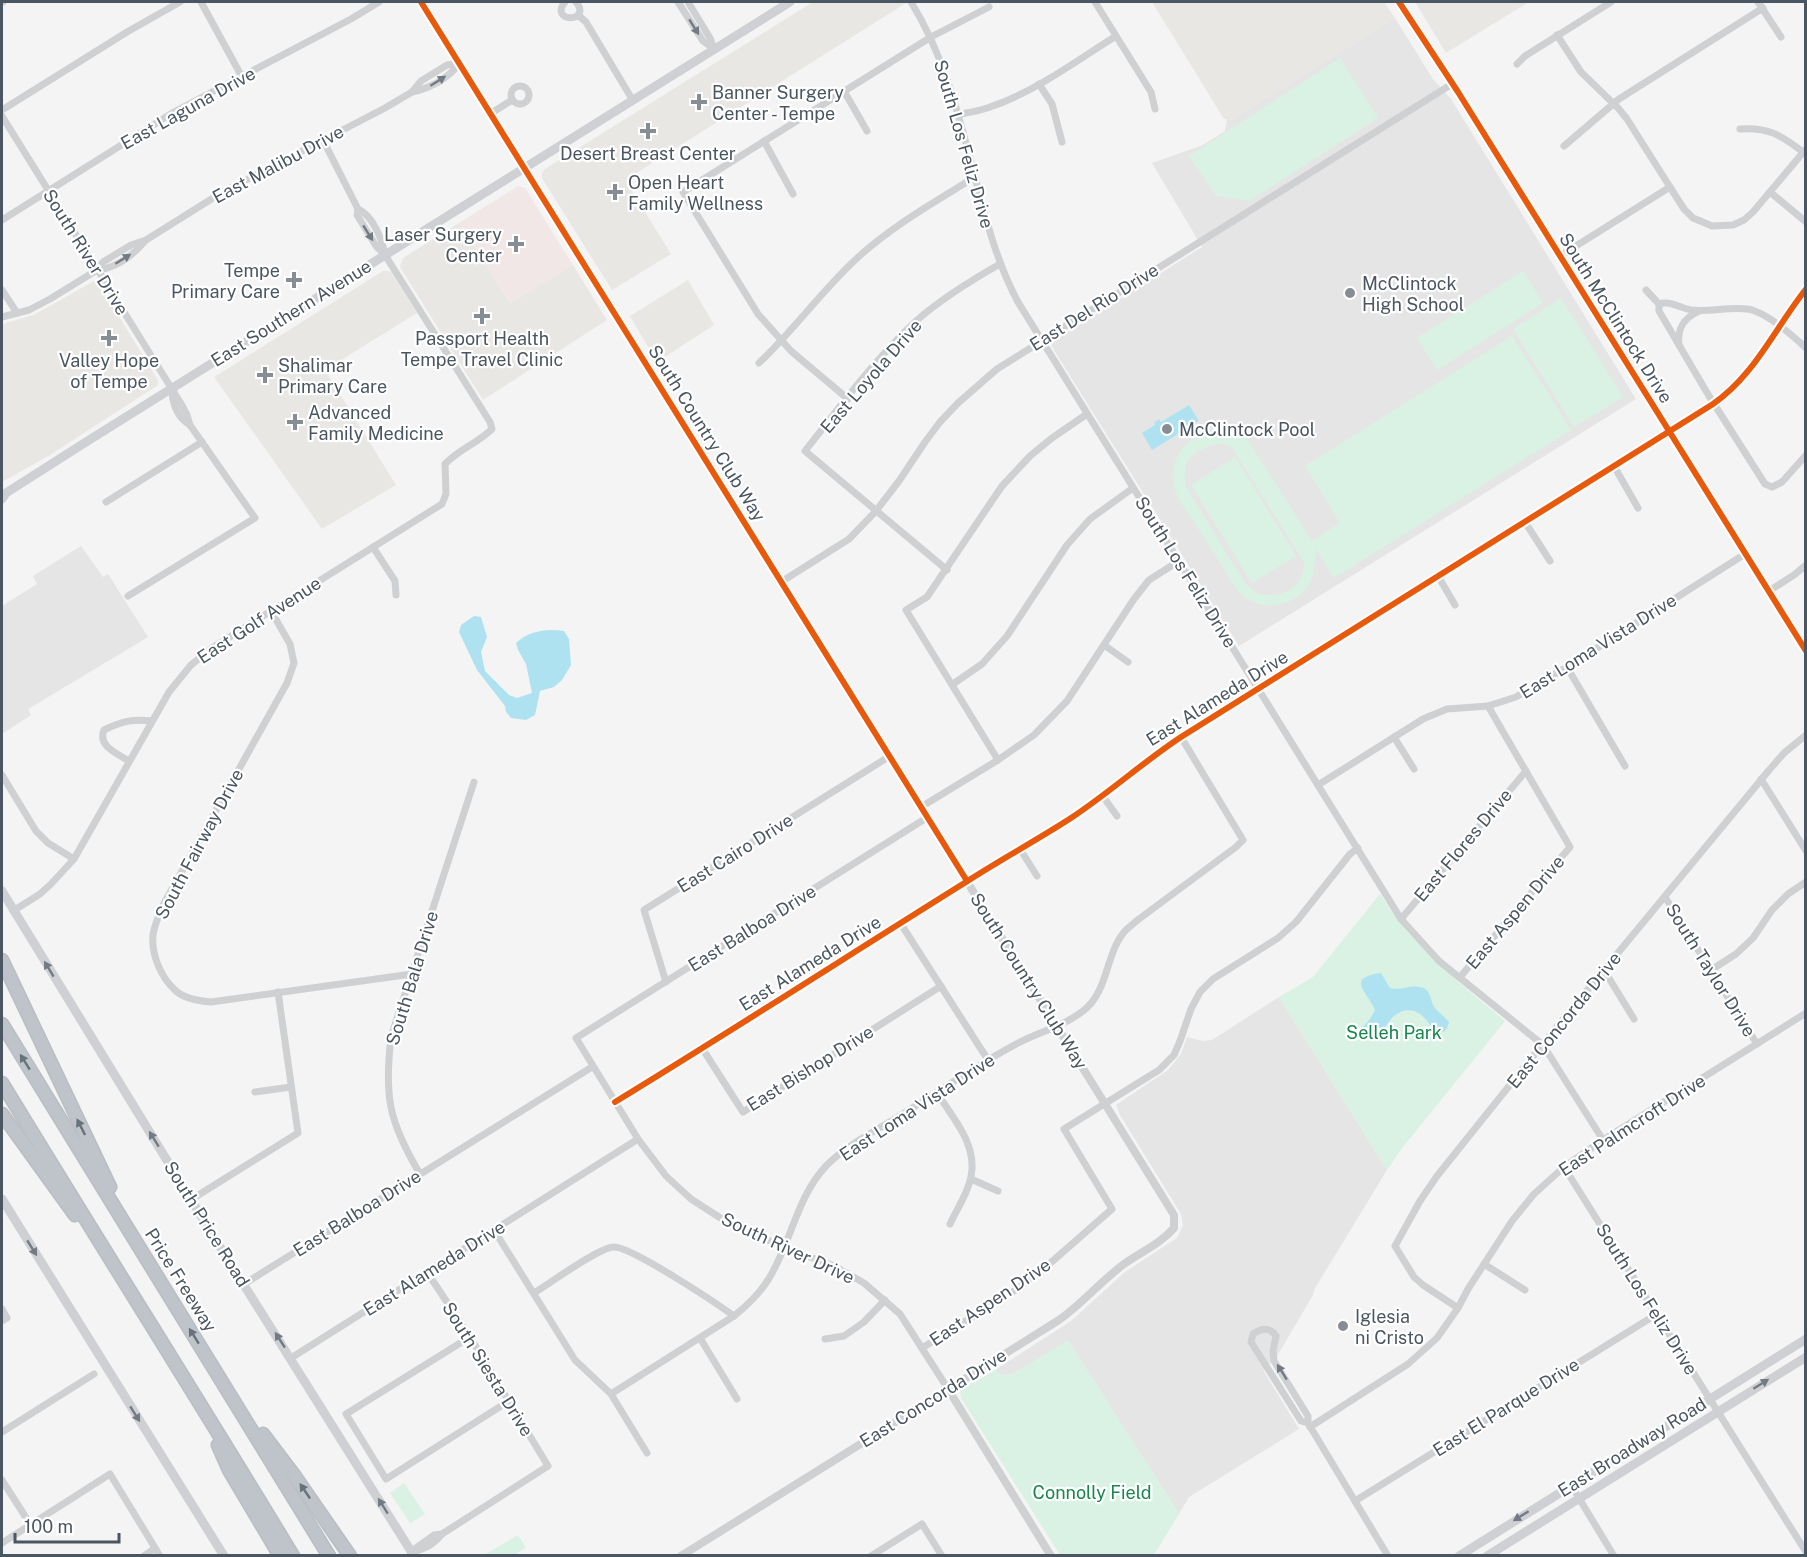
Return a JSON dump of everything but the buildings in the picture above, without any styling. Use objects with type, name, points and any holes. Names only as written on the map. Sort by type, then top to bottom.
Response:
[{"type":"highway","points":[[2,960],[133,1237]]},
{"type":"highway","name":"Price Freeway","points":[[2,1024],[329,1556]]},
{"type":"highway","points":[[2,1083],[293,1556]]},
{"type":"highway","points":[[2,1114],[56,1191],[113,1265]]},
{"type":"highway","points":[[225,1386],[294,1475],[350,1556]]},
{"type":"highway","points":[[199,1400],[229,1470],[280,1556]]},
{"type":"main road","name":"East Southern Avenue","points":[[3,495],[790,2]]},
{"type":"main road","name":"South McClintock Drive","points":[[1399,2],[1806,651]]},
{"type":"main road","name":"South Price Road","points":[[2,891],[413,1554]]},
{"type":"main road","points":[[2,1198],[224,1556]]},
{"type":"main road","name":"East Broadway Road","points":[[1459,1556],[1806,1339]]},
{"type":"main road","name":"East Broadway Road","points":[[1487,1556],[1806,1357]]},
{"type":"street","points":[[2,110],[127,32],[180,2]]},
{"type":"street","points":[[201,2],[242,77]]},
{"type":"street","name":"East Laguna Drive","points":[[2,220],[174,112],[379,2]]},
{"type":"street","name":"South Country Club Way","points":[[421,2],[1174,1215],[1174,1228]]},
{"type":"street","points":[[565,2],[561,8],[565,16],[570,19],[578,15],[580,9],[576,2]]},
{"type":"street","points":[[678,2],[703,41],[714,49]]},
{"type":"street","points":[[688,2],[710,38],[714,49]]},
{"type":"street","name":"South Los Feliz Drive","points":[[911,2],[931,37],[946,76],[986,221],[1000,264],[1018,302],[1401,919],[1439,961],[1543,1045],[1603,1140]]},
{"type":"street","points":[[1095,2],[1151,92],[1155,109]]},
{"type":"street","points":[[1517,64],[1525,56],[1611,2]]},
{"type":"street","points":[[1758,2],[1781,37]]},
{"type":"street","points":[[848,399],[791,351],[759,314],[683,192],[931,37],[989,7]]},
{"type":"street","points":[[1564,146],[1613,103],[1763,9]]},
{"type":"street","points":[[578,15],[586,22],[632,99]]},
{"type":"street","points":[[1557,35],[1581,72],[1627,119],[1684,209],[1705,225],[1720,227],[1733,225],[1749,216],[1804,151],[1773,133],[1759,129],[1740,129]]},
{"type":"street","points":[[958,115],[990,107],[1039,84],[1116,36]]},
{"type":"street","name":"East Malibu Drive","points":[[2,317],[29,310],[97,270],[108,269],[136,252],[146,240],[221,193],[376,113],[412,92],[421,81],[447,65],[460,63]]},
{"type":"street","points":[[1039,84],[1052,104],[1062,142]]},
{"type":"street","name":"East Del Rio Drive","points":[[781,582],[849,538],[876,511],[925,442],[958,403],[998,369],[1452,84]]},
{"type":"street","points":[[844,91],[867,131]]},
{"type":"street","points":[[490,114],[512,100]]},
{"type":"street","name":"South River Drive","points":[[2,116],[171,388],[187,415],[190,425],[255,518],[128,596]]},
{"type":"street","points":[[323,140],[358,209],[357,216],[376,246],[385,255]]},
{"type":"street","points":[[764,141],[793,194]]},
{"type":"street","points":[[759,363],[782,341],[812,304],[854,260],[899,224],[975,177]]},
{"type":"street","points":[[1560,256],[1670,187]]},
{"type":"street","points":[[1770,192],[1806,222]]},
{"type":"street","name":"East Golf Avenue","points":[[13,911],[45,889],[74,860],[169,692],[191,665],[212,648],[442,504],[446,494],[446,464],[453,456],[492,429],[490,422],[385,255]]},
{"type":"street","name":"East Loyola Drive","points":[[876,511],[805,452],[883,356],[916,321],[953,292],[1000,264]]},
{"type":"street","name":"East Alameda Drive","points":[[615,1102],[1070,818],[1149,758],[1181,737],[1725,396],[1744,377],[1806,289]]},
{"type":"street","points":[[2,290],[17,313]]},
{"type":"street","points":[[1646,290],[1659,304],[1659,311],[1679,347],[1762,482],[1772,487],[1782,482],[1806,454]]},
{"type":"street","points":[[1659,304],[1667,302],[1687,309],[1699,310],[1749,309],[1779,326],[1806,348]]},
{"type":"street","points":[[1679,347],[1679,333],[1682,324],[1699,310]]},
{"type":"street","points":[[998,760],[906,610],[927,597],[1002,486],[1023,463],[1052,438],[1087,414]]},
{"type":"street","points":[[106,502],[202,442]]},
{"type":"street","points":[[1614,466],[1638,508]]},
{"type":"street","points":[[953,684],[982,664],[1007,636],[1067,545],[1090,519],[1133,488]]},
{"type":"street","points":[[876,511],[947,570]]},
{"type":"street","points":[[1525,522],[1550,561]]},
{"type":"street","points":[[373,546],[395,581],[396,595]]},
{"type":"street","name":"East Loma Vista Drive","points":[[1318,785],[1423,719],[1447,709],[1488,706],[1516,697],[1745,554]]},
{"type":"street","points":[[921,807],[1034,735],[1067,701],[1149,580],[1179,561]]},
{"type":"street","points":[[1768,591],[1806,565]]},
{"type":"street","points":[[1438,576],[1455,605]]},
{"type":"street","name":"South Fairway Drive","points":[[271,611],[290,644],[294,663],[287,683],[162,907],[153,935],[156,960],[164,976],[177,992],[195,1000],[212,1002],[412,974]]},
{"type":"street","points":[[1104,645],[1128,662]]},
{"type":"street","points":[[1567,667],[1624,766]]},
{"type":"street","points":[[1488,706],[1526,771]]},
{"type":"street","points":[[129,761],[107,747],[102,736],[104,730],[134,719],[152,721]]},
{"type":"street","name":"East Concorda Drive","points":[[1458,1308],[1414,1277],[1395,1246],[1420,1201],[1437,1176],[1761,779],[1784,753],[1806,735]]},
{"type":"street","points":[[1394,736],[1414,769]]},
{"type":"street","name":"East Loma Vista Drive","points":[[611,1394],[734,1316],[753,1301],[769,1278],[809,1187],[828,1164],[858,1142],[988,1060],[1082,1012],[1099,993],[1116,946],[1124,932],[1243,840],[1181,737]]},
{"type":"street","name":"East Cairo Drive","points":[[666,982],[644,910],[890,756]]},
{"type":"street","name":"East Aspen Drive","points":[[1460,977],[1570,847],[1526,771]]},
{"type":"street","name":"East Flores Drive","points":[[1401,919],[1526,771]]},
{"type":"street","points":[[2,775],[36,831],[48,843],[74,860]]},
{"type":"street","points":[[1761,779],[1806,851]]},
{"type":"street","name":"South Bala Drive","points":[[420,1174],[401,1139],[388,1095],[391,1037],[474,782]]},
{"type":"street","points":[[1102,795],[1117,816]]},
{"type":"street","name":"East Balboa Drive","points":[[576,1038],[928,817]]},
{"type":"street","points":[[1105,1104],[1159,1070],[1174,1055],[1191,1009],[1200,992],[1213,979],[1278,938],[1296,922],[1350,854],[1358,848]]},
{"type":"street","points":[[1020,849],[1037,876]]},
{"type":"street","points":[[1711,970],[1736,954],[1753,938],[1772,910],[1788,894],[1806,882]]},
{"type":"street","name":"South Taylor Drive","points":[[1665,897],[1757,1044]]},
{"type":"street","points":[[901,924],[988,1060]]},
{"type":"street","points":[[1604,970],[1634,1019]]},
{"type":"street","name":"East Bishop Drive","points":[[702,1048],[743,1112],[941,986]]},
{"type":"street","points":[[192,1199],[298,1133],[278,992]]},
{"type":"street","name":"East Palmcroft Drive","points":[[1309,1425],[1415,1359],[1437,1338],[1512,1221],[1534,1194],[1564,1167],[1603,1140],[1806,1013]]},
{"type":"street","name":"South River Drive","points":[[576,1038],[638,1139],[666,1176],[691,1199],[722,1219],[783,1247],[834,1266],[864,1283],[900,1314],[1051,1556]]},
{"type":"street","name":"East Balboa Drive","points":[[244,1284],[592,1067]]},
{"type":"street","points":[[255,1092],[291,1087]]},
{"type":"street","points":[[937,1093],[967,1139],[973,1159],[971,1179],[950,1224]]},
{"type":"street","name":"East Aspen Drive","points":[[922,1348],[1017,1289],[1112,1209],[1064,1129],[1105,1104]]},
{"type":"street","name":"East Alameda Drive","points":[[291,1358],[638,1139]]},
{"type":"street","name":"South Los Feliz Drive","points":[[1564,1167],[1806,1552]]},
{"type":"street","points":[[971,1179],[998,1191]]},
{"type":"street","name":"East Concorda Drive","points":[[681,1556],[1047,1328],[1077,1307],[1123,1265],[1165,1238],[1174,1228]]},
{"type":"street","points":[[494,1230],[575,1360],[611,1394],[647,1452]]},
{"type":"street","points":[[534,1293],[597,1253],[613,1246],[630,1251],[734,1316]]},
{"type":"street","points":[[1484,1264],[1525,1290]]},
{"type":"street","name":"South Siesta Drive","points":[[413,1554],[436,1542],[442,1534],[548,1466],[470,1337],[427,1272]]},
{"type":"street","points":[[825,1339],[844,1336],[864,1322],[885,1300]]},
{"type":"street","points":[[2,1308],[4,1319]]},
{"type":"street","name":"East El Parque Drive","points":[[1355,1502],[1657,1314]]},
{"type":"street","points":[[1309,1425],[1301,1421],[1251,1342],[1253,1334],[1258,1331],[1270,1330],[1276,1336],[1273,1358],[1308,1416],[1309,1425],[1388,1556]]},
{"type":"street","points":[[470,1337],[346,1414],[386,1479],[509,1401]]},
{"type":"street","points":[[700,1338],[737,1399]]},
{"type":"street","points":[[2,1432],[94,1374]]},
{"type":"street","points":[[2,1543],[110,1474],[160,1556]]},
{"type":"street","points":[[2,1480],[30,1524]]},
{"type":"street","points":[[1571,1485],[1614,1556]]},
{"type":"street","points":[[871,1556],[922,1524],[942,1556]]},
{"type":"street","points":[[144,1556],[155,1548]]},
{"type":"shaded area","points":[[813,2],[906,3],[630,177],[627,183],[671,254],[612,290],[542,178],[542,173]]},
{"type":"shaded area","points":[[1152,2],[1384,2],[1395,18],[1231,120],[1224,119]]},
{"type":"shaded area","points":[[1415,2],[1529,2],[1446,53]]},
{"type":"shaded area","name":"McClintock High School","points":[[1395,18],[1433,79],[1451,99],[1636,399],[1239,646],[1052,347],[1052,342],[1202,247],[1152,163],[1203,145],[1225,131],[1227,119],[1231,120]]},
{"type":"shaded area","name":"Laser Surgery Center","points":[[518,186],[525,188],[573,265],[510,303],[459,223]]},
{"type":"shaded area","points":[[459,223],[510,303],[573,265],[607,320],[483,400],[400,267],[403,258]]},
{"type":"shaded area","points":[[383,271],[392,273],[417,313],[325,370],[396,485],[322,529],[214,377]]},
{"type":"shaded area","points":[[688,280],[714,325],[657,362],[630,316]]},
{"type":"shaded area","points":[[94,281],[99,284],[158,380],[158,385],[50,455],[2,482],[2,324],[34,315]]},
{"type":"shaded area","points":[[81,546],[103,577],[108,574],[148,637],[28,709],[31,715],[2,734],[2,606],[37,584],[33,576]]},
{"type":"shaded area","points":[[1279,997],[1387,1170],[1314,1290],[1276,1358],[1263,1370],[1299,1429],[1189,1497],[1179,1514],[1068,1341],[1013,1374],[1001,1375],[995,1370],[1071,1321],[1125,1272],[1177,1238],[1183,1225],[1181,1214],[1116,1105],[1168,1070],[1181,1054],[1187,1037],[1203,1041],[1212,1040]]},
{"type":"green space","points":[[1340,58],[1378,118],[1249,201],[1216,196],[1189,156]]},
{"type":"green space","points":[[1523,271],[1543,303],[1437,370],[1417,338]]},
{"type":"green space","points":[[1561,298],[1623,397],[1574,427],[1513,329]]},
{"type":"green space","points":[[1512,336],[1571,430],[1334,578],[1316,549],[1311,581],[1302,593],[1281,604],[1256,603],[1239,593],[1179,500],[1173,478],[1174,464],[1184,447],[1204,433],[1225,433],[1234,436],[1242,431],[1312,541],[1340,523],[1305,466]],"holes":[[[1226,444],[1233,449],[1304,562],[1299,581],[1285,592],[1273,595],[1260,594],[1244,582],[1186,487],[1185,470],[1190,458],[1207,447]]]},
{"type":"green space","points":[[1235,457],[1296,556],[1252,583],[1191,485]]},
{"type":"green space","name":"Selleh Park","points":[[1380,894],[1422,947],[1505,1021],[1387,1170],[1279,997],[1313,977]]},
{"type":"green space","name":"Connolly Field","points":[[1068,1340],[1179,1514],[1154,1555],[1060,1555],[961,1398],[960,1390],[995,1370],[1001,1375],[1013,1374]]},
{"type":"green space","points":[[404,1483],[425,1514],[410,1523],[390,1493]]},
{"type":"green space","points":[[518,1535],[526,1548],[514,1555],[484,1555]]},
{"type":"water","name":"McClintock Pool","points":[[1189,405],[1199,421],[1152,450],[1142,433],[1155,425],[1154,423],[1159,419],[1161,422]]},
{"type":"water","points":[[474,616],[481,617],[487,637],[481,652],[485,671],[509,695],[517,698],[532,693],[526,664],[516,643],[532,633],[545,630],[564,631],[569,639],[571,665],[562,680],[554,687],[540,691],[535,715],[526,720],[511,718],[505,706],[477,670],[459,632],[461,625]]},
{"type":"water","points":[[1381,973],[1390,988],[1415,987],[1426,990],[1435,1008],[1449,1022],[1446,1029],[1443,1032],[1434,1033],[1423,1016],[1407,1010],[1394,1016],[1378,1035],[1370,1036],[1357,1031],[1368,1022],[1375,1010],[1361,982],[1363,978]]},
{"type":"cycle path","points":[[421,2],[967,881]]},
{"type":"cycle path","points":[[1399,2],[1458,92],[1806,651]]},
{"type":"cycle path","points":[[615,1102],[1071,818],[1181,737],[1713,404],[1728,392],[1753,365],[1806,289]]},
{"type":"place","name":"Banner Surgery Center - Tempe","points":[[699,102]]},
{"type":"place","name":"Desert Breast Center","points":[[648,131]]},
{"type":"place","name":"Open Heart Family Wellness","points":[[615,192]]},
{"type":"place","name":"Laser Surgery Center","points":[[516,244]]},
{"type":"place","name":"Tempe Primary Care","points":[[294,280]]},
{"type":"place","name":"McClintock High School","points":[[1350,293]]},
{"type":"place","name":"Passport Health Tempe Travel Clinic","points":[[482,316]]},
{"type":"place","name":"Valley Hope of Tempe","points":[[109,338]]},
{"type":"place","name":"Shalimar Primary Care","points":[[265,375]]},
{"type":"place","name":"Advanced Family Medicine","points":[[295,422]]},
{"type":"place","name":"McClintock Pool","points":[[1167,429]]},
{"type":"place","name":"Iglesia ni Cristo","points":[[1343,1326]]}]
